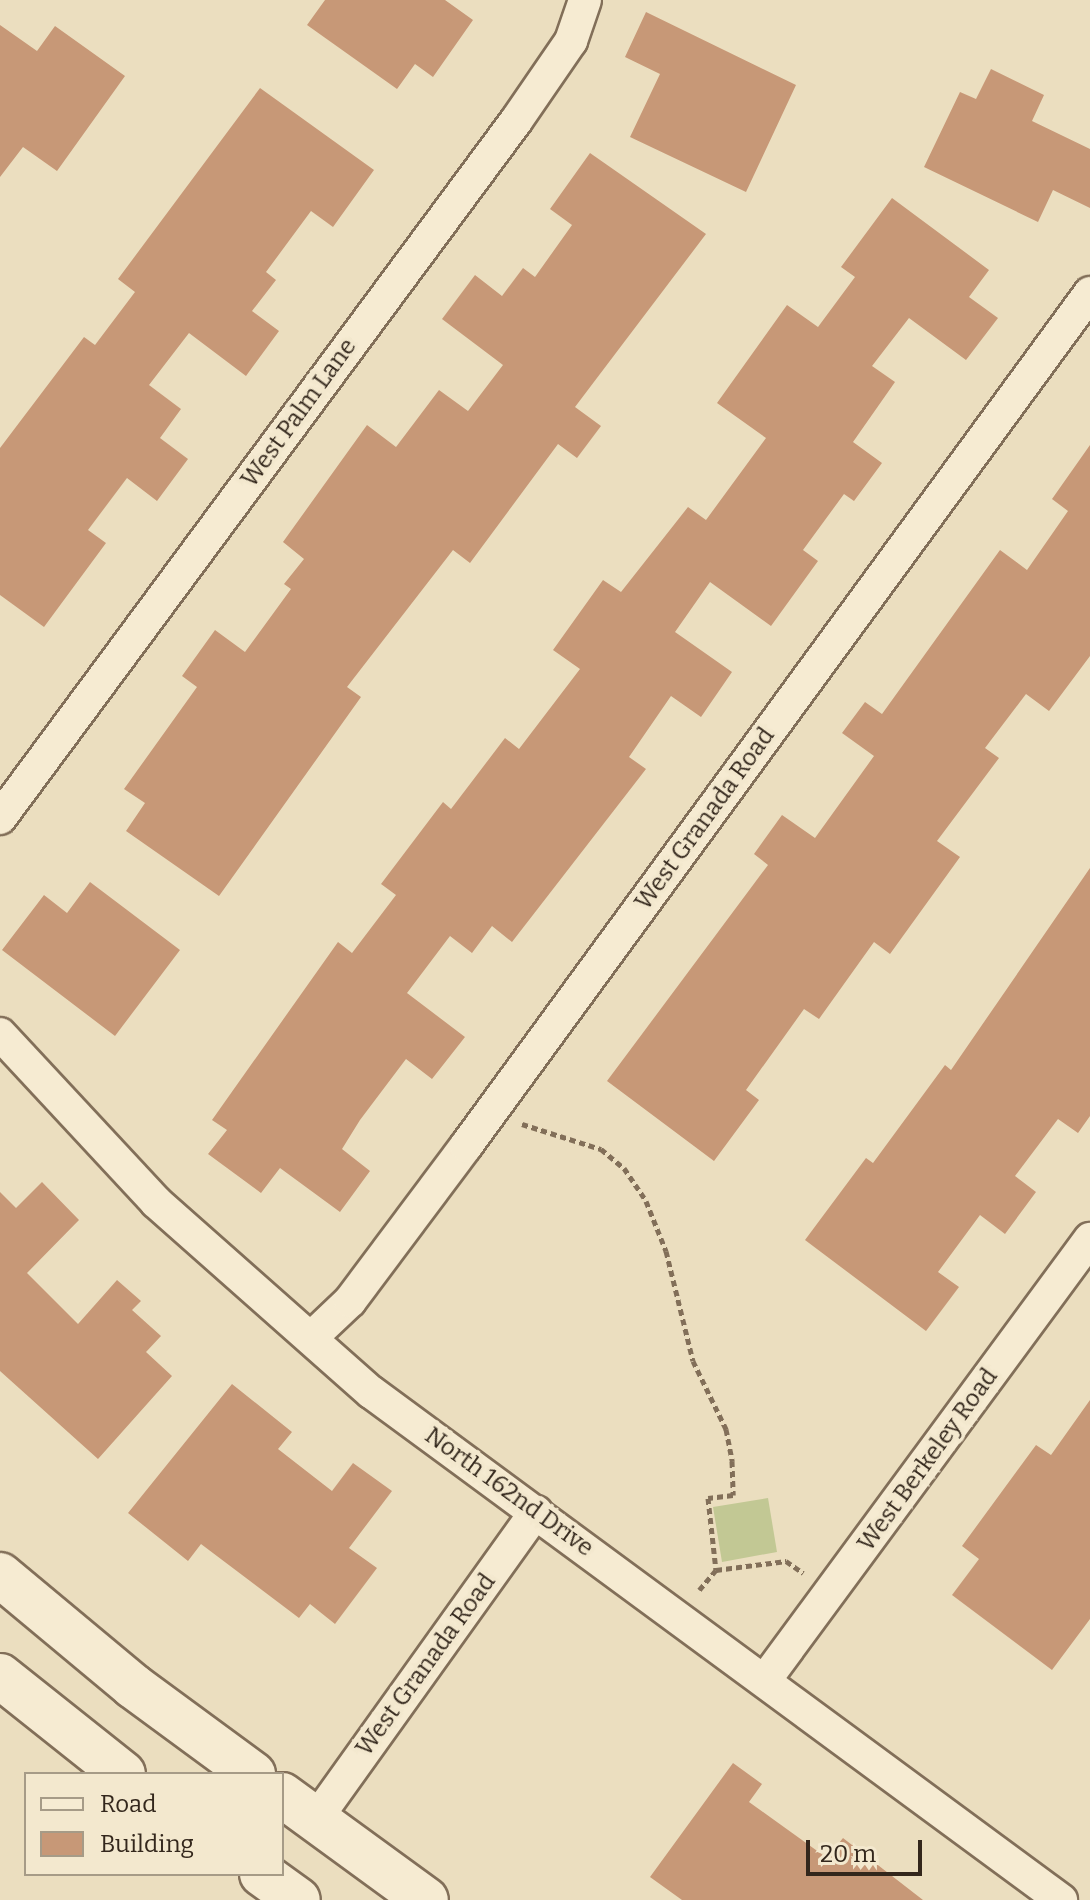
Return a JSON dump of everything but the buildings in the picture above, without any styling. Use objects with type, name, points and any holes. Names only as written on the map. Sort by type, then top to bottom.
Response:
[{"type":"main road","points":[[0,1575],[133,1686],[250,1772]]},
{"type":"main road","points":[[0,1676],[120,1772]]},
{"type":"main road","points":[[299,1807],[426,1900]]},
{"type":"main road","points":[[265,1876],[298,1900]]},
{"type":"street","name":"West Palm Lane","points":[[0,818],[516,121],[571,41],[585,0]]},
{"type":"street","name":"West Granada Road","points":[[311,1338],[350,1301],[492,1111],[1090,293]]},
{"type":"street","name":"North 162nd Drive","points":[[0,1034],[156,1202],[371,1392],[678,1615],[1061,1900]]},
{"type":"street","name":"West Berkeley Road","points":[[765,1680],[1090,1239]]},
{"type":"street","name":"West Granada Road","points":[[299,1807],[536,1512]]},
{"type":"path","points":[[492,1111],[601,1149],[624,1168],[646,1201],[666,1251],[693,1361],[726,1429],[733,1495],[708,1498],[716,1570]]},
{"type":"path","points":[[678,1615],[716,1570],[786,1561],[830,1593]]},
{"type":"green space","points":[[768,1498],[777,1552],[722,1562],[713,1507]]}]
